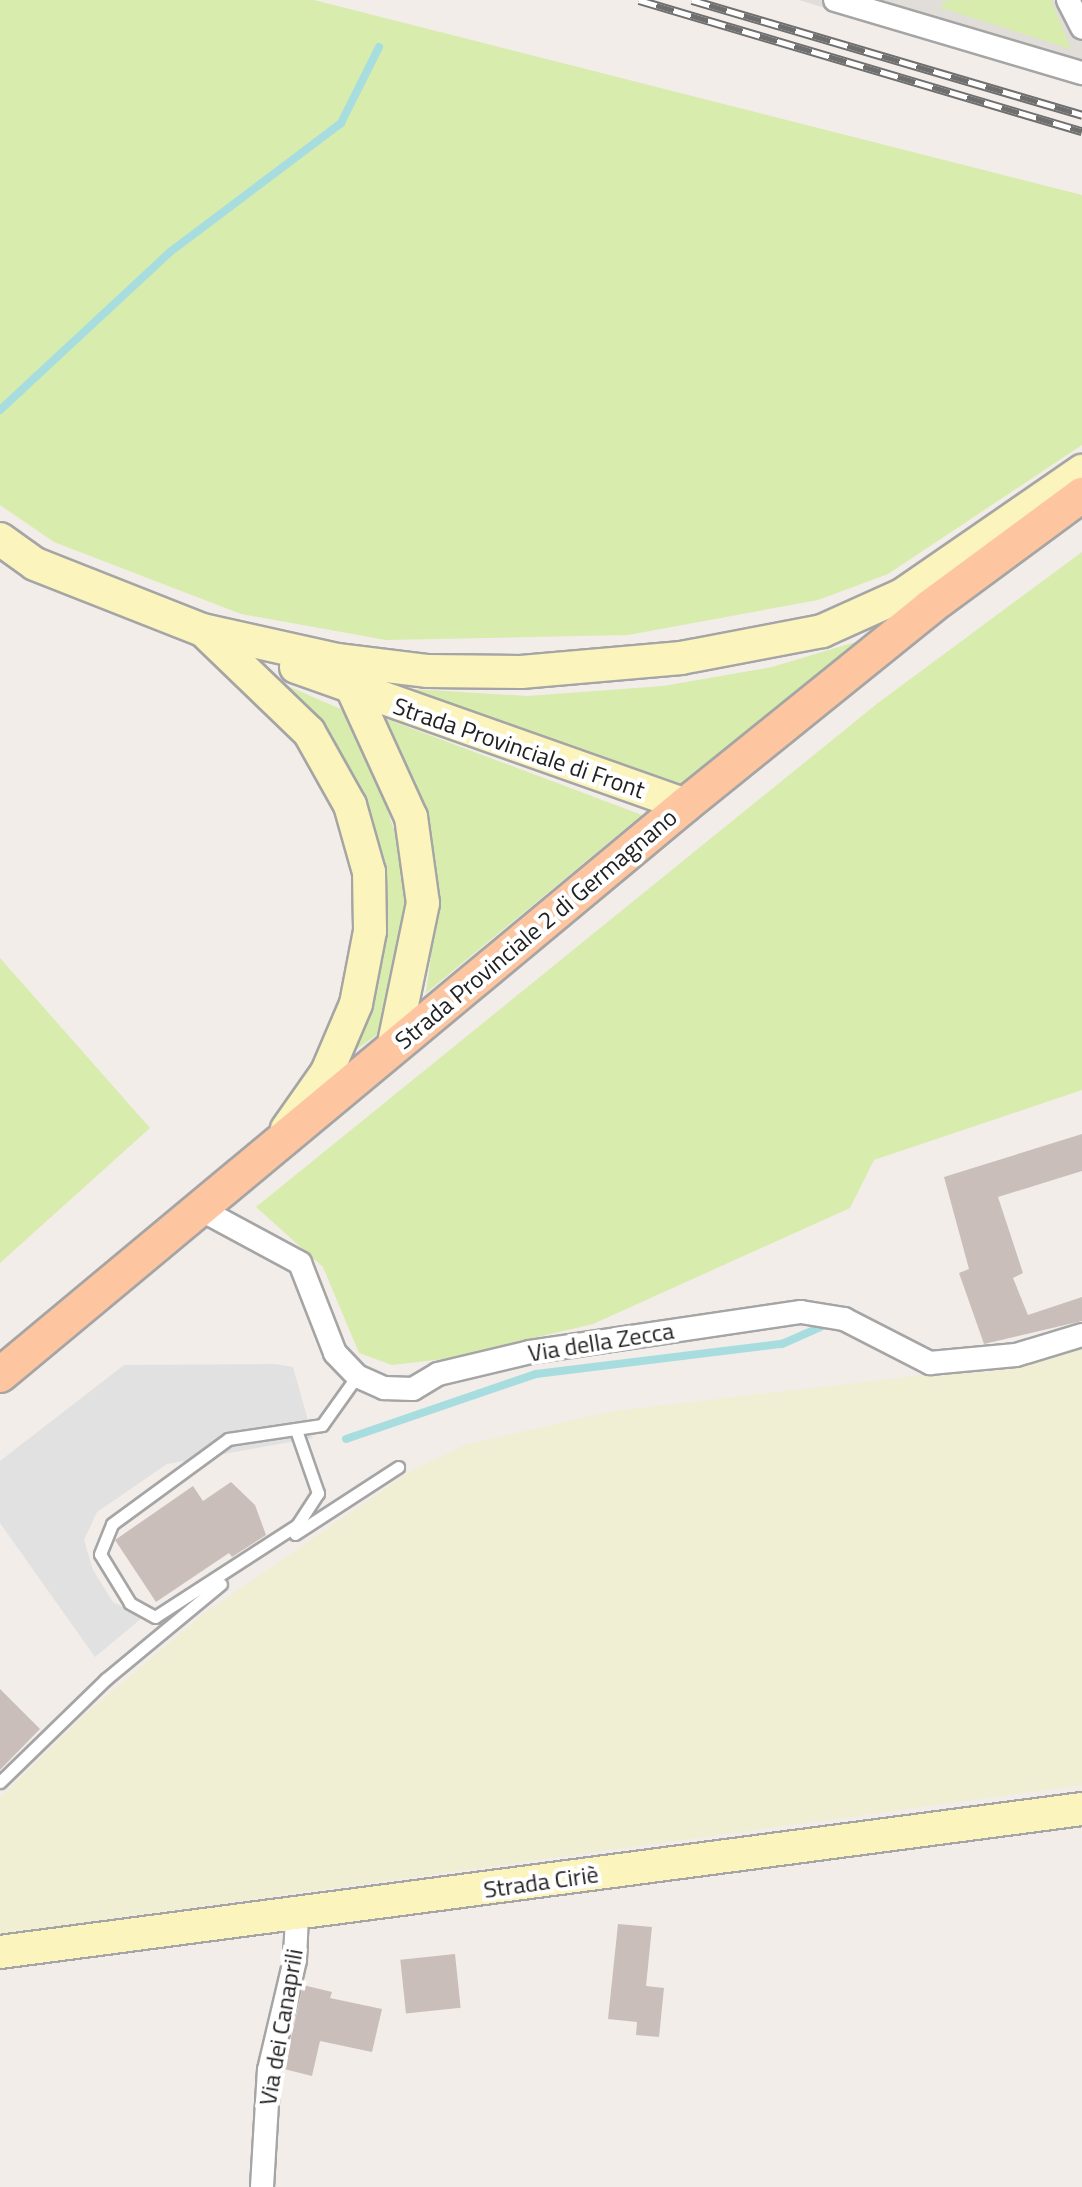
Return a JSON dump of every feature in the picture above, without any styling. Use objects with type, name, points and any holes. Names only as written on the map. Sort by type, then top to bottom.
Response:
[{"type":"main road","points":[[0,539],[35,564],[203,630],[337,660],[428,671],[521,672],[681,658],[822,631],[902,595],[1082,471]]},
{"type":"main road","name":"Strada Provinciale 2 di Germagnano","points":[[0,1375],[281,1138],[685,805],[930,607],[1082,495]]},
{"type":"main road","points":[[203,630],[309,732],[350,805],[369,872],[370,931],[356,1004],[327,1072],[281,1138]]},
{"type":"main road","name":"Strada Provinciale di Front","points":[[203,630],[353,690],[685,805]]},
{"type":"main road","points":[[353,690],[411,817],[423,903],[393,1048]]},
{"type":"main road","name":"Strada Ciriè","points":[[0,1952],[1082,1809]]},
{"type":"street","points":[[835,0],[1082,73]]},
{"type":"street","points":[[863,0],[892,0]]},
{"type":"street","points":[[1068,0],[1082,28]]},
{"type":"street","points":[[198,1208],[300,1263],[335,1353],[357,1376]]},
{"type":"street","name":"Via della Zecca","points":[[357,1376],[384,1388],[413,1389],[438,1374],[530,1352],[801,1312],[844,1319],[930,1363],[1016,1355],[1082,1335]]},
{"type":"street","name":"Via dei Canaprili","points":[[262,2187],[269,2070],[295,1960],[297,1914]]},
{"type":"lane","points":[[296,1430],[318,1493],[297,1525],[155,1617],[130,1603],[100,1554],[112,1524],[228,1439],[322,1425],[357,1376]]},
{"type":"lane","points":[[0,1782],[106,1679],[232,1575],[398,1467]]},
{"type":"shaded area","points":[[799,0],[1082,0],[1082,87],[985,58]]},
{"type":"shaded area","points":[[1082,1349],[1082,1785],[0,1934],[0,1798],[83,1716],[202,1615],[409,1472],[465,1445],[613,1411],[923,1375],[989,1372]]},
{"type":"shaded area","points":[[275,1364],[293,1367],[313,1438],[167,1464],[97,1512],[84,1540],[93,1570],[113,1602],[143,1617],[95,1657],[0,1523],[0,1461],[124,1365]]},
{"type":"green space","points":[[0,0],[314,0],[1082,195],[1082,445],[888,574],[818,600],[628,635],[386,640],[241,614],[54,542],[0,505]]},
{"type":"green space","points":[[952,0],[1051,0],[1071,49],[942,8],[942,2]]},
{"type":"green space","points":[[1082,552],[1082,1090],[874,1160],[850,1208],[593,1324],[444,1359],[392,1365],[359,1353],[323,1267],[256,1207],[878,703]]},
{"type":"green space","points":[[872,637],[680,787],[397,688],[527,696],[663,686],[772,667]]},
{"type":"green space","points":[[283,684],[343,710],[374,771],[403,856],[405,902],[390,988],[378,1034],[350,1054],[378,963],[318,727]]},
{"type":"green space","points":[[384,718],[642,815],[426,993],[438,902],[426,816]]},
{"type":"green space","points":[[0,958],[150,1128],[0,1263]]},
{"type":"building","points":[[1082,1134],[1082,1171],[998,1197],[1023,1273],[1013,1278],[1028,1315],[1082,1297],[1082,1321],[984,1344],[959,1273],[969,1269],[944,1177]]},
{"type":"building","points":[[231,1482],[255,1505],[266,1535],[232,1557],[229,1553],[156,1602],[115,1540],[193,1486],[203,1501]]},
{"type":"building","points":[[0,1689],[40,1729],[0,1770]]},
{"type":"building","points":[[618,1924],[652,1927],[646,1986],[664,1988],[659,2037],[636,2035],[637,2022],[608,2019]]},
{"type":"building","points":[[455,1954],[461,2008],[406,2013],[400,1960]]},
{"type":"building","points":[[303,1985],[332,1992],[330,1998],[382,2009],[372,2052],[320,2041],[312,2076],[284,2069]]},
{"type":"waterway","points":[[0,410],[170,252],[341,123],[379,47]]},
{"type":"waterway","points":[[346,1439],[536,1374],[782,1344],[823,1326]]},
{"type":"railway","points":[[639,0],[1082,131]]},
{"type":"railway","points":[[692,0],[1082,115]]}]
